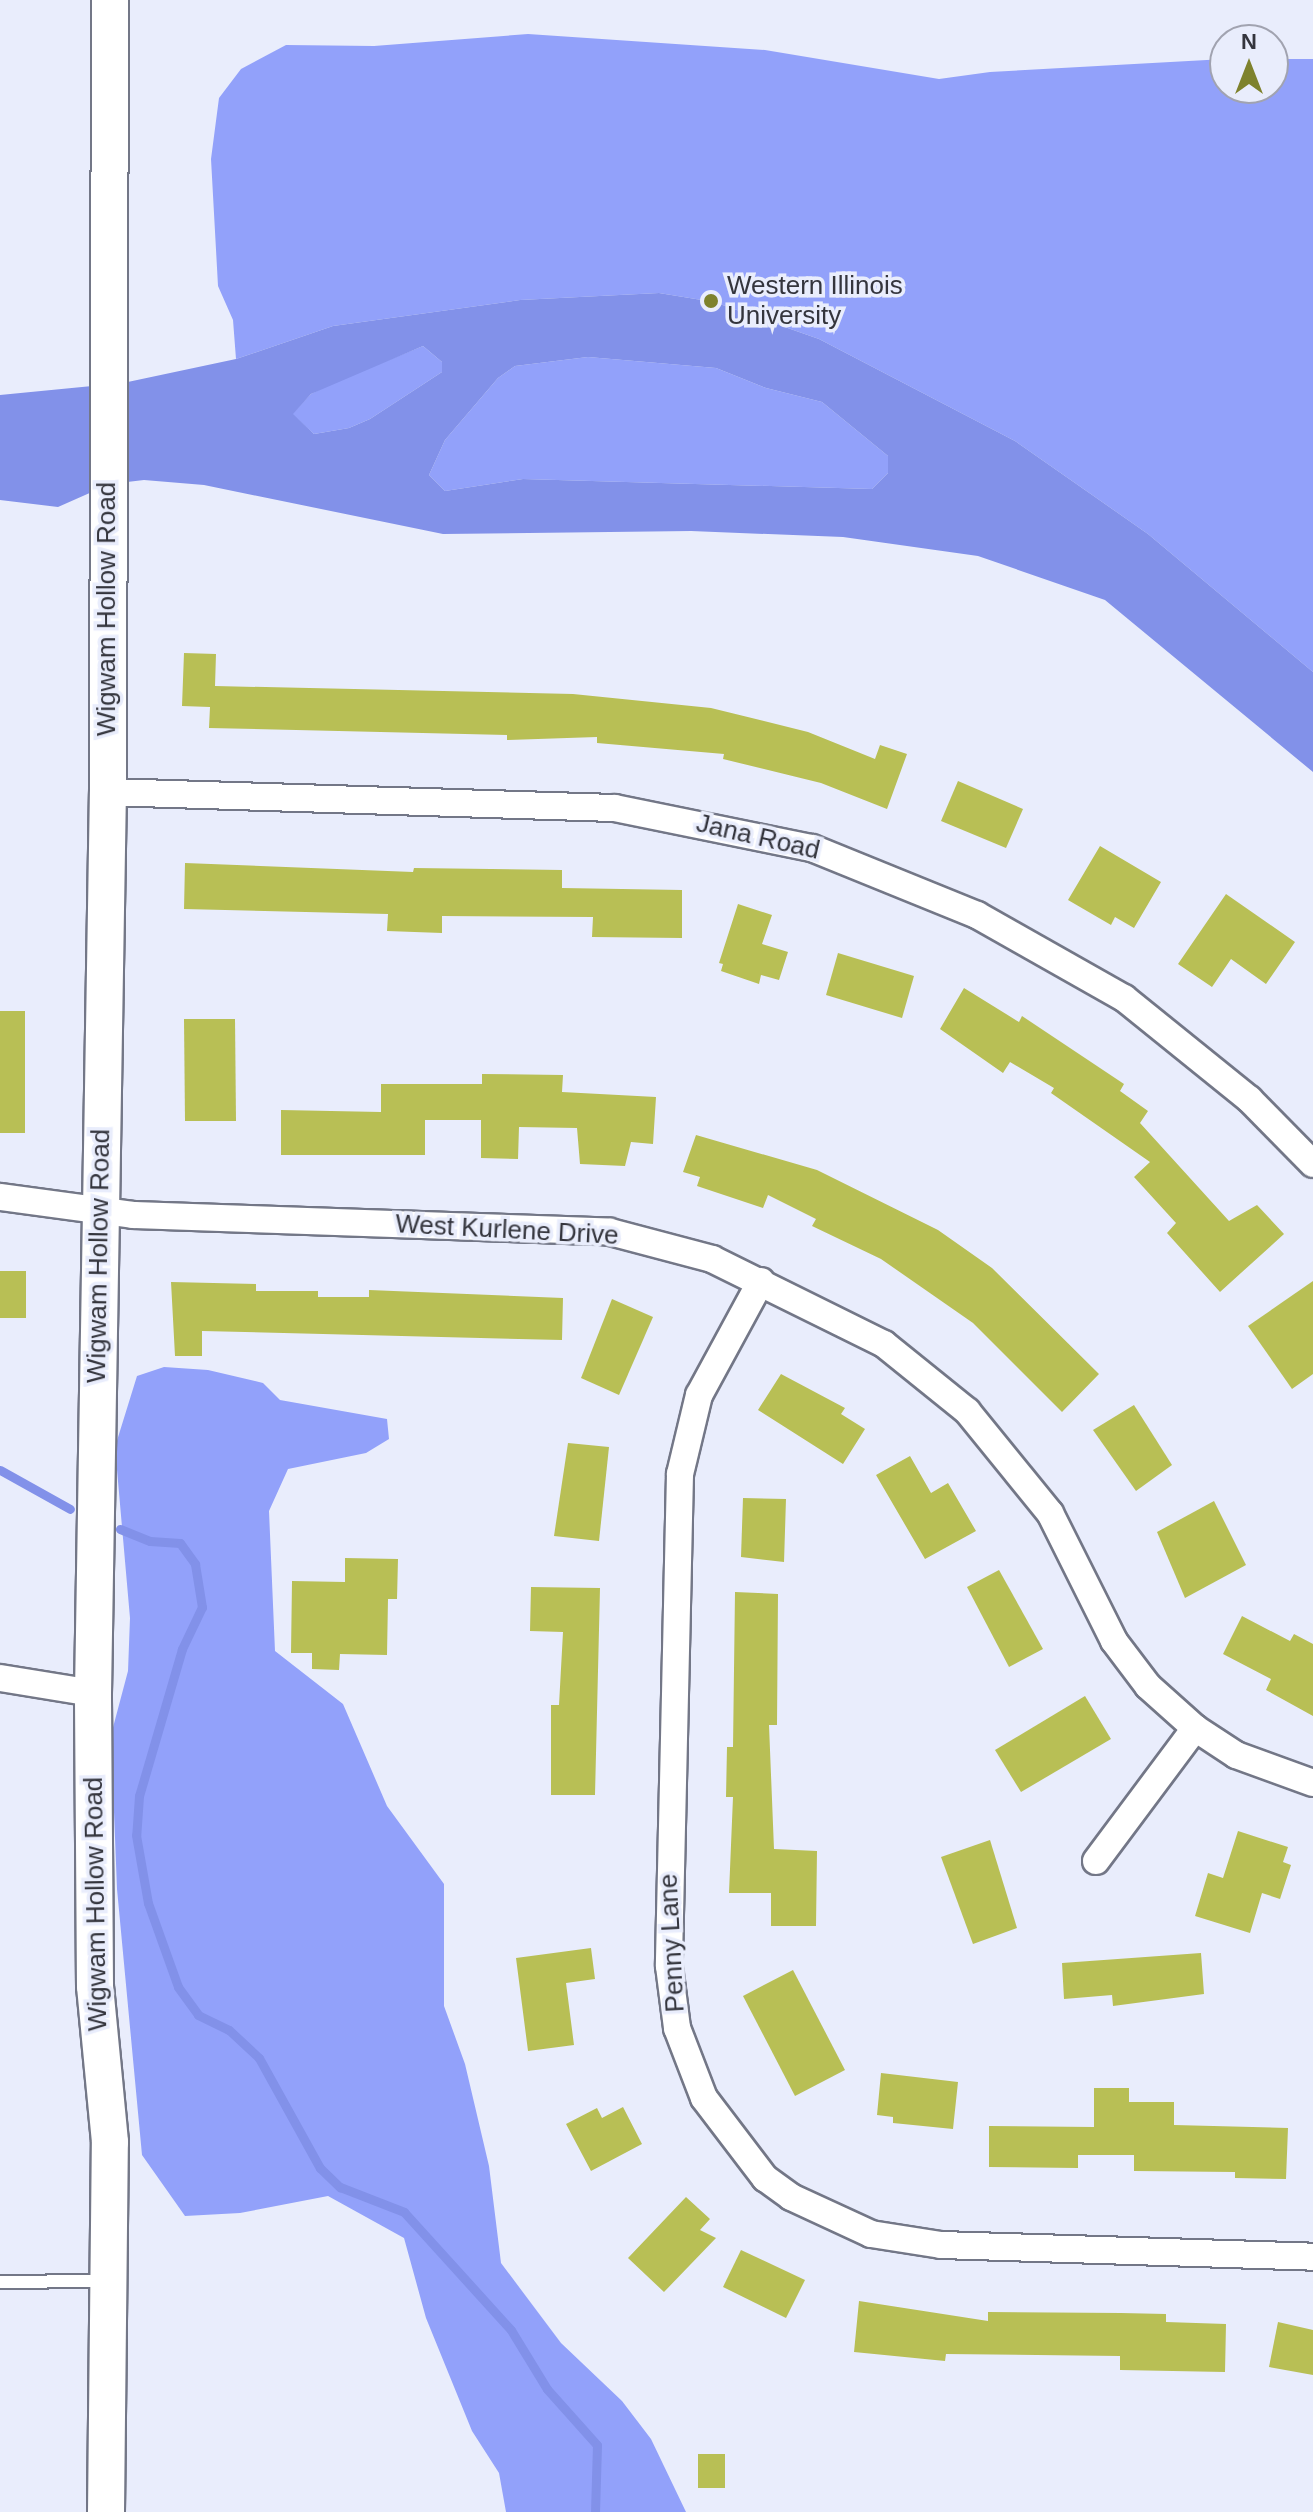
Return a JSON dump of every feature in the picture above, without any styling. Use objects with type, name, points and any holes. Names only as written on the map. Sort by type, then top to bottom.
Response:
[{"type":"street","name":"Wigwam Hollow Road","points":[[106,2512],[110,2142],[95,1986],[93,1693],[108,792],[106,547],[110,0]]},
{"type":"street","name":"Jana Road","points":[[108,792],[615,808],[812,848],[977,915],[1124,998],[1249,1099],[1313,1164]]},
{"type":"street","name":"West Kurlene Drive","points":[[0,1197],[133,1215],[610,1232],[712,1259],[884,1344],[967,1411],[1050,1513],[1114,1641],[1148,1686],[1195,1728],[1236,1755],[1313,1783]]},
{"type":"street","name":"Penny Lane","points":[[761,1281],[699,1395],[680,1474],[668,1935],[677,2028],[704,2098],[765,2178],[791,2197],[871,2234],[941,2245],[1313,2257]]},
{"type":"street","points":[[0,1678],[93,1693]]},
{"type":"street","points":[[1096,1861],[1195,1728]]},
{"type":"lane","points":[[0,2282],[107,2281]]},
{"type":"shaded area","points":[[528,34],[765,50],[939,79],[990,72],[1209,60],[1209,104],[1289,104],[1289,59],[1313,59],[1313,672],[1148,534],[1015,441],[819,339],[714,302],[659,293],[520,300],[333,326],[236,359],[233,320],[218,286],[211,159],[219,98],[241,69],[286,45],[374,46]]},
{"type":"shaded area","points":[[659,293],[714,302],[819,339],[1015,441],[1148,534],[1313,672],[1313,772],[1105,600],[978,556],[843,537],[691,531],[443,534],[204,485],[144,480],[110,484],[58,507],[0,500],[0,395],[123,383],[236,359],[333,326],[520,300]],"holes":[[[423,346],[442,362],[442,372],[370,419],[349,428],[314,434],[293,414],[311,394]],[[588,357],[716,368],[766,388],[822,402],[888,456],[888,473],[872,489],[523,479],[445,491],[429,475],[445,440],[498,378],[515,366]]]},
{"type":"shaded area","points":[[423,346],[442,362],[442,372],[370,419],[349,428],[314,434],[292,414],[311,394],[330,384]]},
{"type":"shaded area","points":[[588,357],[716,368],[766,388],[822,402],[888,456],[888,473],[872,489],[523,479],[445,491],[429,475],[445,440],[498,378],[515,366]]},
{"type":"shaded area","points":[[164,1367],[208,1370],[263,1383],[280,1400],[387,1419],[389,1439],[366,1453],[288,1469],[269,1511],[275,1651],[343,1704],[387,1806],[444,1884],[444,2006],[465,2064],[489,2166],[501,2263],[561,2343],[622,2401],[651,2439],[686,2512],[506,2512],[499,2473],[472,2431],[426,2318],[404,2238],[328,2196],[240,2213],[185,2216],[142,2155],[117,1889],[111,1735],[128,1671],[130,1618],[115,1447],[137,1376]]},
{"type":"building","points":[[184,653],[216,654],[215,686],[573,694],[711,708],[808,732],[875,759],[880,745],[907,754],[887,809],[821,783],[723,759],[724,754],[597,743],[597,737],[507,740],[507,735],[209,728],[210,707],[182,706]]},
{"type":"building","points":[[958,781],[1023,809],[1006,848],[941,821]]},
{"type":"building","points":[[1100,846],[1161,882],[1134,928],[1115,917],[1111,925],[1068,900]]},
{"type":"building","points":[[185,863],[413,872],[414,868],[562,870],[562,888],[682,890],[682,938],[592,937],[593,917],[442,916],[442,933],[387,931],[388,914],[184,909]]},
{"type":"building","points":[[1226,894],[1295,942],[1266,984],[1231,959],[1212,987],[1178,964]]},
{"type":"building","points":[[738,904],[772,915],[762,944],[788,952],[779,980],[761,975],[759,984],[721,971],[723,964],[719,963]]},
{"type":"building","points":[[838,953],[914,976],[902,1018],[826,995]]},
{"type":"building","points":[[964,988],[1019,1022],[1022,1016],[1124,1084],[1120,1091],[1148,1111],[1140,1123],[1229,1221],[1257,1205],[1284,1234],[1220,1292],[1167,1233],[1176,1223],[1134,1177],[1150,1162],[1051,1093],[1054,1088],[1010,1062],[1003,1073],[940,1029]]},
{"type":"building","points":[[0,1011],[25,1011],[25,1133],[0,1133]]},
{"type":"building","points":[[184,1019],[235,1019],[236,1121],[185,1121]]},
{"type":"building","points":[[482,1074],[563,1075],[562,1092],[656,1097],[653,1144],[631,1142],[625,1166],[580,1164],[577,1128],[519,1127],[518,1159],[481,1158],[481,1120],[425,1120],[425,1155],[281,1155],[281,1110],[381,1112],[381,1084],[482,1084]]},
{"type":"building","points":[[696,1135],[817,1170],[938,1230],[992,1268],[1099,1374],[1062,1412],[973,1323],[881,1259],[812,1226],[816,1219],[768,1195],[763,1208],[697,1186],[700,1177],[683,1172]]},
{"type":"building","points":[[0,1271],[26,1271],[26,1318],[0,1318]]},
{"type":"building","points":[[1313,1281],[1313,1374],[1292,1389],[1248,1326]]},
{"type":"building","points":[[171,1282],[256,1284],[256,1291],[318,1291],[318,1297],[369,1297],[369,1290],[563,1298],[562,1340],[202,1331],[202,1356],[175,1356]]},
{"type":"building","points":[[612,1299],[653,1317],[619,1395],[581,1378]]},
{"type":"building","points":[[781,1374],[845,1408],[841,1414],[865,1429],[843,1464],[758,1410]]},
{"type":"building","points":[[1134,1405],[1172,1465],[1136,1491],[1093,1430]]},
{"type":"building","points":[[568,1443],[609,1447],[599,1541],[554,1536]]},
{"type":"building","points":[[910,1456],[931,1493],[948,1483],[976,1531],[925,1559],[876,1475]]},
{"type":"building","points":[[743,1498],[786,1499],[784,1562],[741,1557]]},
{"type":"building","points":[[1214,1501],[1246,1565],[1185,1598],[1157,1532]]},
{"type":"building","points":[[345,1558],[398,1559],[397,1599],[388,1599],[387,1655],[340,1654],[339,1670],[312,1669],[312,1653],[291,1653],[292,1581],[345,1582]]},
{"type":"building","points":[[999,1570],[1043,1649],[1009,1667],[967,1587]]},
{"type":"building","points":[[531,1587],[600,1588],[595,1795],[551,1795],[551,1705],[559,1705],[563,1632],[530,1631]]},
{"type":"building","points":[[735,1592],[778,1594],[777,1725],[769,1725],[774,1849],[817,1851],[816,1926],[771,1926],[771,1893],[729,1893],[733,1797],[726,1797],[727,1747],[733,1747]]},
{"type":"building","points":[[1242,1616],[1290,1641],[1294,1634],[1313,1644],[1313,1716],[1266,1690],[1271,1679],[1223,1654]]},
{"type":"building","points":[[1085,1696],[1111,1739],[1021,1792],[995,1750]]},
{"type":"building","points":[[1238,1831],[1288,1847],[1283,1862],[1291,1865],[1280,1899],[1262,1893],[1250,1933],[1195,1916],[1208,1873],[1223,1878]]},
{"type":"building","points":[[990,1840],[1017,1928],[973,1944],[941,1857]]},
{"type":"building","points":[[591,1948],[595,1979],[566,1983],[574,2045],[528,2051],[516,1958]]},
{"type":"building","points":[[1201,1953],[1204,1994],[1113,2006],[1112,1995],[1064,1999],[1062,1963]]},
{"type":"building","points":[[793,1970],[845,2070],[795,2096],[743,1996]]},
{"type":"building","points":[[881,2073],[958,2082],[953,2129],[893,2123],[893,2117],[877,2115]]},
{"type":"building","points":[[1094,2088],[1129,2088],[1129,2102],[1174,2102],[1174,2125],[1288,2128],[1286,2179],[1235,2178],[1235,2172],[1134,2171],[1134,2155],[1078,2155],[1078,2168],[989,2167],[989,2126],[1094,2127]]},
{"type":"building","points":[[623,2107],[642,2144],[591,2171],[566,2124],[597,2108],[602,2118]]},
{"type":"building","points":[[686,2197],[710,2219],[700,2230],[716,2238],[664,2292],[628,2258]]},
{"type":"building","points":[[741,2250],[805,2280],[786,2318],[723,2287]]},
{"type":"building","points":[[859,2301],[988,2321],[988,2312],[1121,2313],[1166,2314],[1166,2322],[1226,2324],[1225,2372],[1120,2370],[1120,2356],[946,2354],[945,2361],[854,2352]]},
{"type":"building","points":[[1278,2322],[1313,2330],[1313,2375],[1269,2367]]},
{"type":"building","points":[[698,2454],[725,2454],[725,2488],[698,2488]]},
{"type":"waterway","points":[[0,1470],[70,1509]]},
{"type":"waterway","points":[[120,1529],[150,1541],[180,1543],[195,1564],[202,1607],[182,1649],[139,1796],[136,1835],[148,1903],[178,1987],[198,2015],[229,2030],[259,2058],[320,2168],[340,2187],[404,2212],[511,2330],[547,2389],[597,2445],[595,2512]]},
{"type":"place","name":"Western Illinois University","points":[[711,301]]}]
